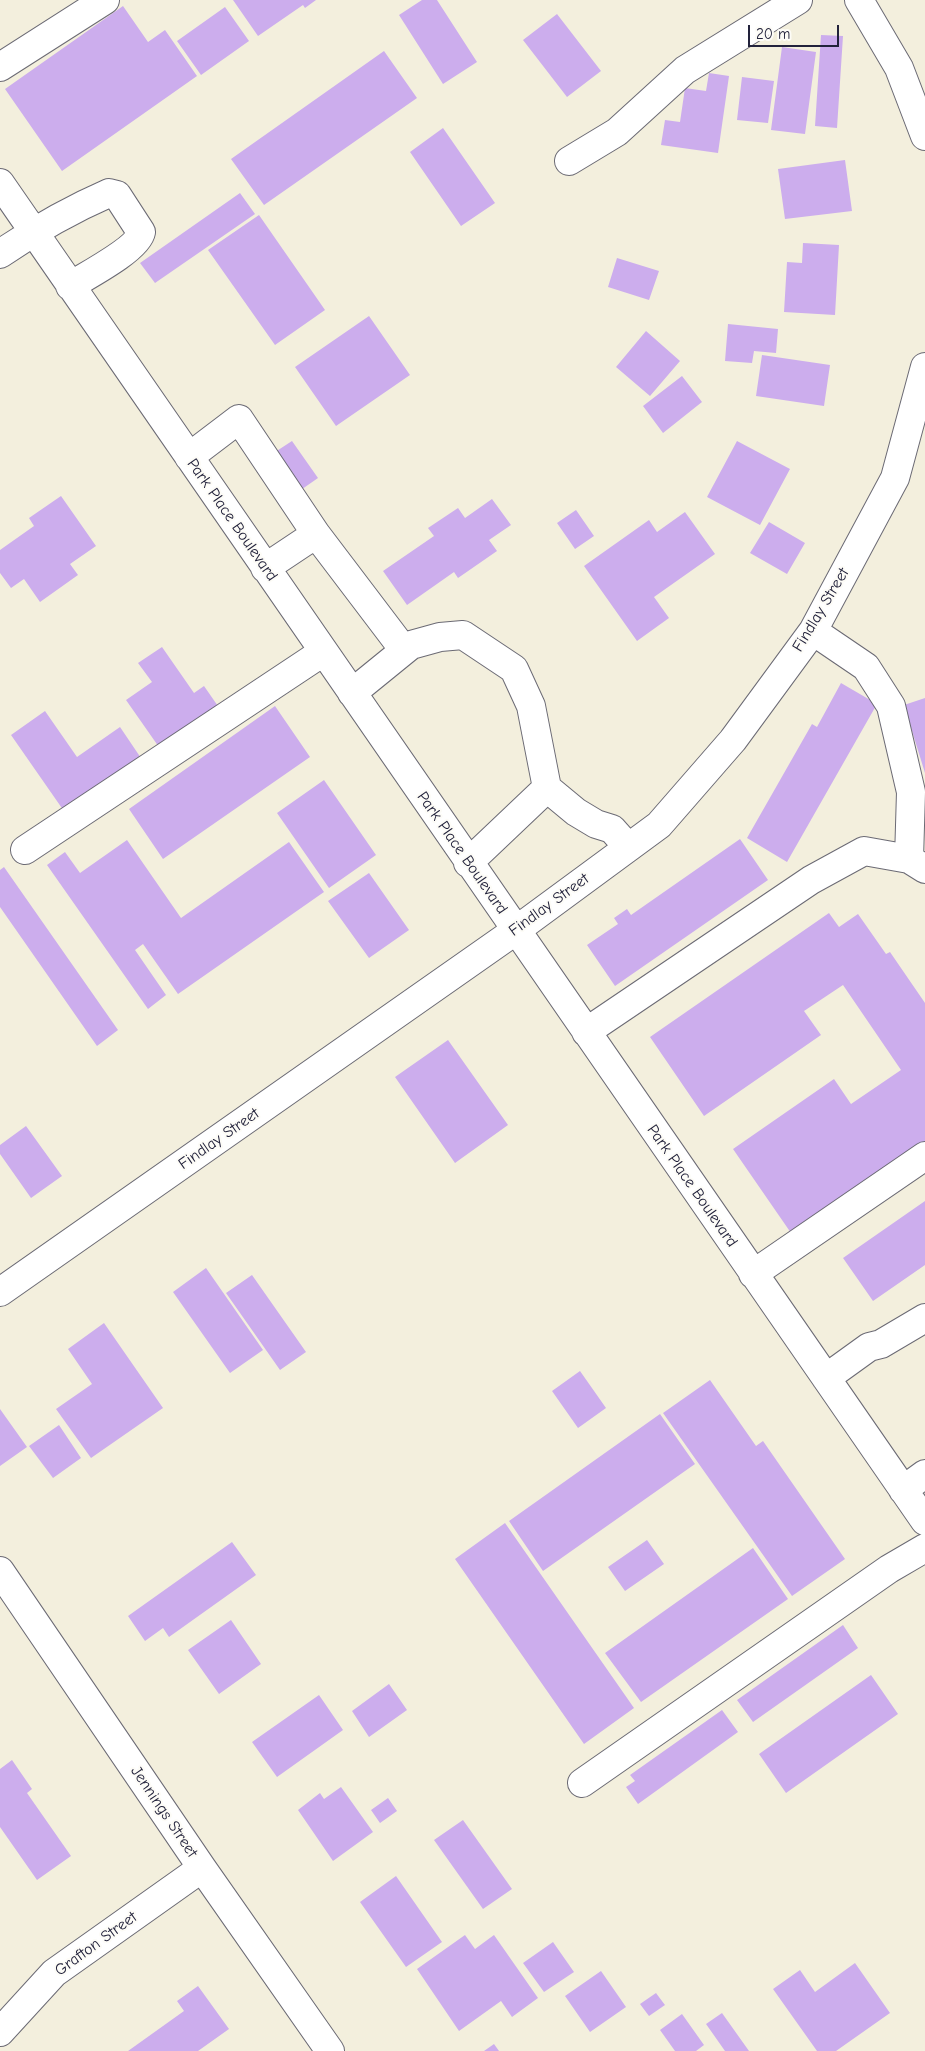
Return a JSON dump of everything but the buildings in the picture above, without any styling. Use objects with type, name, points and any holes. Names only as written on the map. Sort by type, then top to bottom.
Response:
[{"type":"street","points":[[0,67],[105,0]]},
{"type":"street","points":[[569,161],[617,132],[685,70],[798,0]]},
{"type":"street","points":[[859,0],[899,68],[925,136]]},
{"type":"street","name":"Park Place Boulevard","points":[[0,183],[468,863],[925,1521]]},
{"type":"street","points":[[0,254],[33,231],[109,193],[117,195],[141,232],[140,237],[117,257],[70,286]]},
{"type":"street","name":"Findlay Street","points":[[0,1292],[515,930],[659,824],[733,740],[813,631],[895,478],[925,367]]},
{"type":"street","points":[[189,457],[239,419],[316,534],[404,650]]},
{"type":"street","points":[[265,568],[316,534]]},
{"type":"street","points":[[586,1032],[811,880],[864,850],[917,864],[911,792],[891,706],[866,667],[813,631]]},
{"type":"street","points":[[352,694],[411,645],[440,637],[463,635],[514,668],[531,706],[547,788],[576,812],[596,824],[612,828],[628,847]]},
{"type":"street","points":[[24,850],[323,652]]},
{"type":"street","points":[[468,863],[547,788]]},
{"type":"street","points":[[753,1274],[925,1156]]},
{"type":"street","points":[[826,1378],[869,1347],[881,1344],[925,1318]]},
{"type":"street","points":[[903,1490],[925,1474]]},
{"type":"street","points":[[582,1784],[889,1569],[925,1548]]},
{"type":"street","name":"Jennings Street","points":[[0,1571],[202,1868],[330,2051]]},
{"type":"street","name":"Grafton Street","points":[[0,2032],[54,1973],[202,1868]]}]
